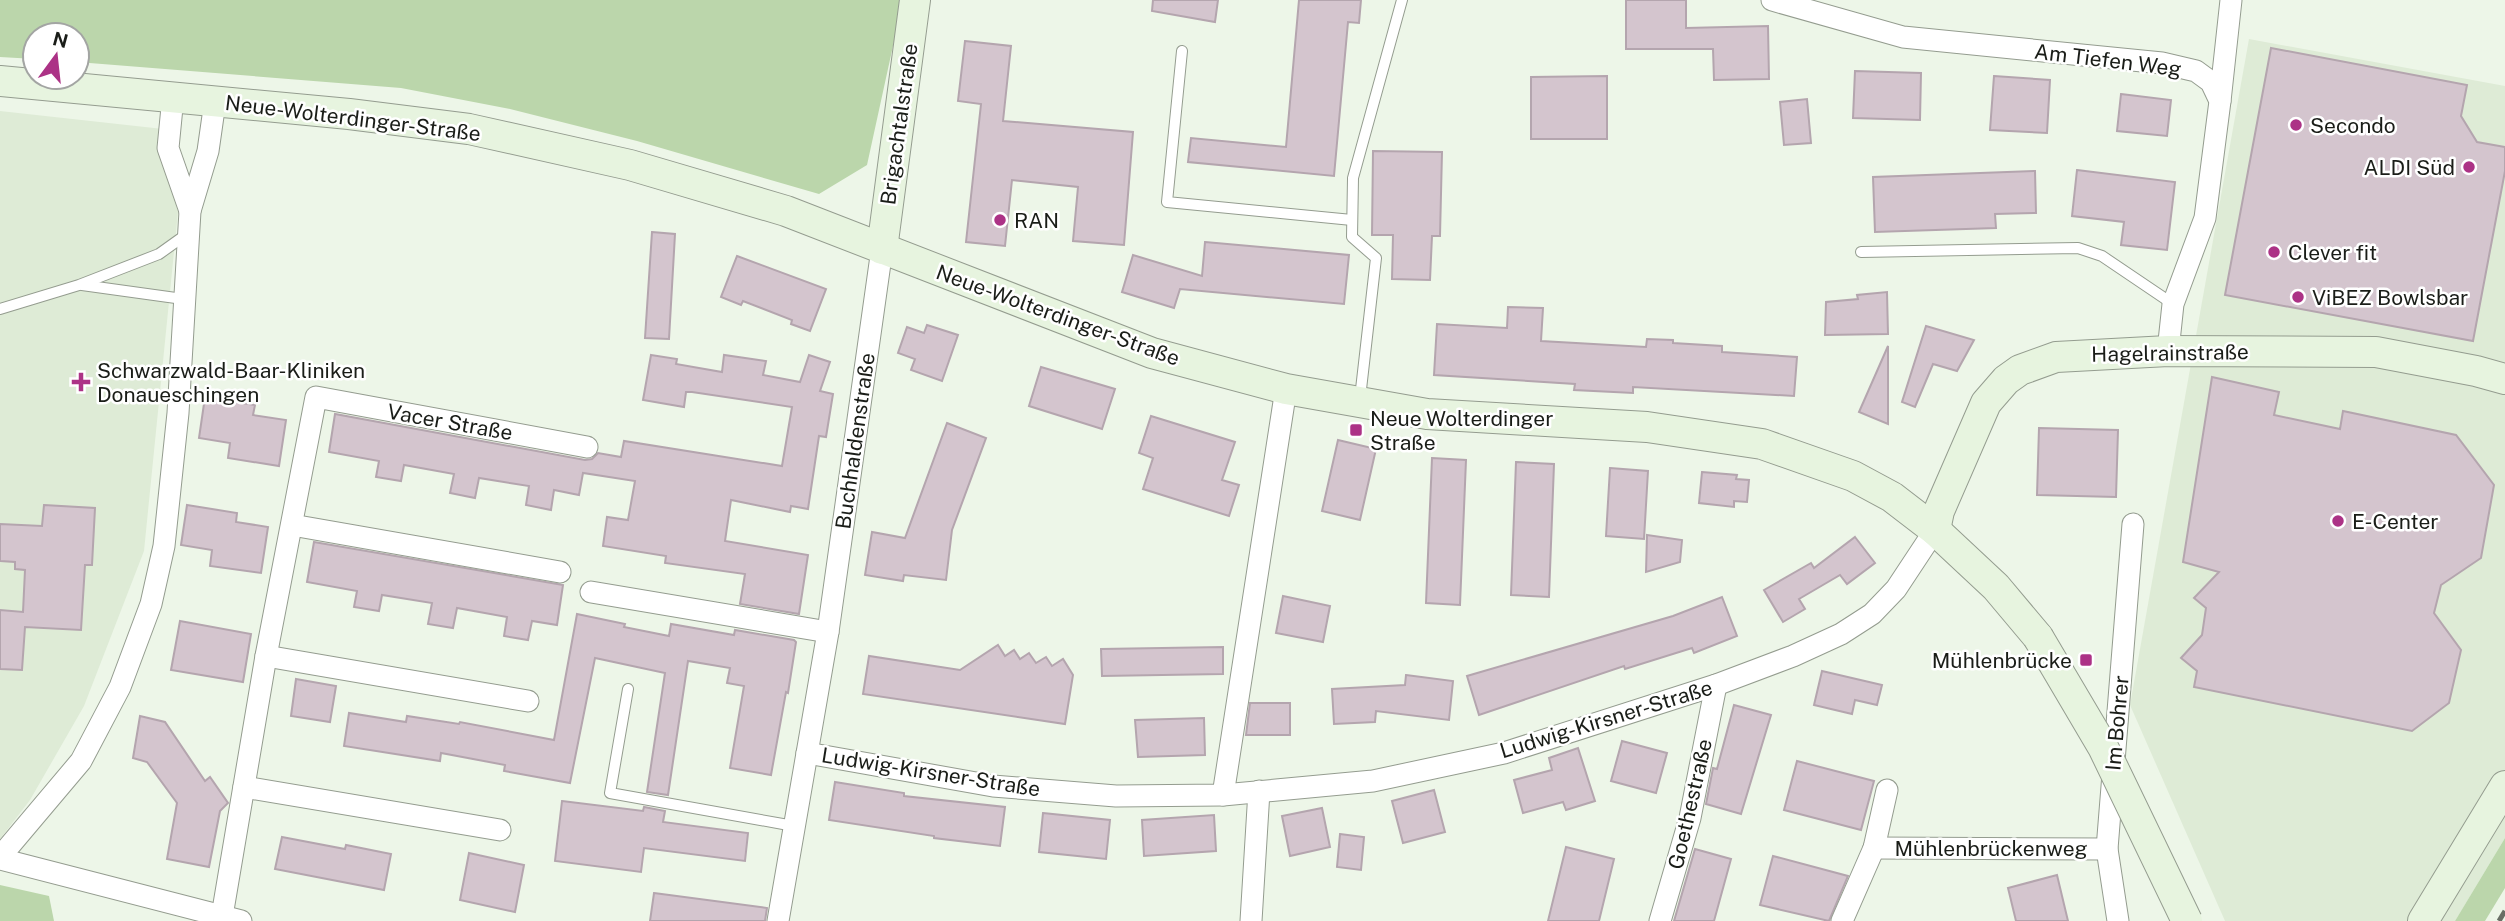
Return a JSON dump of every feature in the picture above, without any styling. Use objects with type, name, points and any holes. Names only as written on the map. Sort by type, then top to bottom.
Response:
[{"type":"main road","name":"Brigachtalstraße","points":[[882,249],[915,0]]},
{"type":"main road","name":"Neue-Wolterdinger-Straße","points":[[0,81],[349,114],[469,129],[630,165],[786,211],[1152,353],[1286,389],[1427,414],[1647,427],[1762,444],[1853,476],[1892,498],[1935,530],[1996,587],[2038,637],[2103,747],[2187,921]]},
{"type":"main road","name":"Hagelrainstraße","points":[[1935,530],[1939,511],[1986,402],[2006,380],[2020,370],[2056,357],[2168,351],[2376,352],[2505,379]]},
{"type":"main road","points":[[2423,921],[2505,786]]},
{"type":"street","name":"Am Tiefen Weg","points":[[1772,0],[1803,5],[1903,37],[2162,63],[2196,71],[2211,82],[2220,101]]},
{"type":"street","points":[[2168,351],[2173,304],[2204,218],[2231,0]]},
{"type":"street","points":[[173,97],[168,148],[190,211]]},
{"type":"street","points":[[215,102],[208,150],[190,211],[187,234],[178,413],[164,546],[151,604],[120,687],[81,761],[0,858],[232,919]]},
{"type":"street","name":"Buchhaldenstraße","points":[[778,921],[828,632],[882,249]]},
{"type":"street","points":[[1223,794],[1286,389]]},
{"type":"street","name":"Vacer Straße","points":[[232,919],[244,787],[266,656],[316,397],[587,447]]},
{"type":"street","name":"Im Bohrer","points":[[2118,921],[2108,849],[2133,524]]},
{"type":"street","points":[[292,525],[560,572]]},
{"type":"street","name":"Ludwig-Kirsner-Straße","points":[[807,753],[993,786],[1116,796],[1223,794],[1373,781],[1504,753],[1716,685],[1841,634],[1872,614],[1896,589],[1935,530]]},
{"type":"street","points":[[591,592],[828,632]]},
{"type":"street","points":[[266,656],[528,701]]},
{"type":"street","name":"Goethestraße","points":[[1660,921],[1690,818],[1716,685]]},
{"type":"street","points":[[244,787],[500,830]]},
{"type":"street","name":"Mühlenbrückenweg","points":[[1842,921],[1874,848],[1887,790]]},
{"type":"street","points":[[1251,921],[1258,791]]},
{"type":"street","name":"Mühlenbrückenweg","points":[[1874,848],[2108,849]]},
{"type":"lane","points":[[1359,403],[1376,258],[1352,237],[1353,178],[1402,0]]},
{"type":"lane","points":[[1182,51],[1167,202],[1352,220]]},
{"type":"lane","points":[[0,309],[79,285],[159,254],[187,234]]},
{"type":"lane","points":[[1861,252],[2078,248],[2102,256],[2173,304]]},
{"type":"lane","points":[[79,285],[183,299]]},
{"type":"lane","points":[[628,689],[610,793],[794,826]]},
{"type":"shaded area","points":[[2249,39],[2505,86],[2505,838],[2455,921],[2225,921],[2130,705]]},
{"type":"shaded area","name":"Schwarzwald-Baar-Kliniken Donaueschingen","points":[[0,111],[163,129],[162,149],[178,212],[144,551],[84,706],[30,800],[0,839]]},
{"type":"green space","points":[[0,0],[903,0],[867,165],[819,194],[637,141],[510,109],[401,88],[91,63],[91,21],[21,21],[21,58],[0,57]]},
{"type":"green space","points":[[2505,838],[2505,888],[2485,921],[2455,921]]},
{"type":"green space","points":[[0,885],[49,896],[54,921],[0,921]]},
{"type":"building","points":[[1153,0],[1218,0],[1215,22],[1152,11]]},
{"type":"building","points":[[1299,0],[1361,0],[1359,23],[1348,22],[1334,176],[1188,162],[1191,138],[1286,147]]},
{"type":"building","points":[[1626,0],[1686,0],[1686,28],[1768,26],[1769,79],[1714,80],[1713,49],[1626,49]]},
{"type":"building","points":[[965,41],[1011,46],[1003,121],[1133,132],[1124,245],[1073,241],[1078,187],[1012,180],[1005,246],[966,242],[981,104],[958,101]]},
{"type":"building","points":[[2271,48],[2467,85],[2461,116],[2477,142],[2505,147],[2505,171],[2473,341],[2225,295]]},
{"type":"building","points":[[1855,71],[1921,73],[1920,120],[1853,118]]},
{"type":"building","points":[[1607,76],[1607,139],[1531,139],[1531,77]]},
{"type":"building","points":[[1994,76],[2050,80],[2047,133],[1990,130]]},
{"type":"building","points":[[2121,94],[2171,100],[2167,136],[2117,131]]},
{"type":"building","points":[[1807,99],[1811,143],[1784,145],[1780,102]]},
{"type":"building","points":[[1373,151],[1442,152],[1440,236],[1432,236],[1430,280],[1392,279],[1393,235],[1372,235]]},
{"type":"building","points":[[2077,170],[2175,182],[2167,250],[2121,245],[2124,222],[2072,216]]},
{"type":"building","points":[[2035,171],[2036,213],[1995,214],[1996,228],[1875,232],[1873,177]]},
{"type":"building","points":[[652,232],[675,234],[669,339],[645,338]]},
{"type":"building","points":[[1205,242],[1349,255],[1344,304],[1180,289],[1174,308],[1122,292],[1133,255],[1202,276]]},
{"type":"building","points":[[737,256],[826,289],[810,331],[791,324],[792,320],[743,301],[741,305],[721,297]]},
{"type":"building","points":[[1887,292],[1888,334],[1825,335],[1826,302],[1858,299],[1857,295]]},
{"type":"building","points":[[1508,307],[1543,308],[1541,341],[1646,347],[1647,339],[1673,340],[1673,343],[1722,346],[1722,352],[1797,357],[1794,396],[1633,387],[1633,393],[1574,390],[1575,384],[1434,375],[1437,324],[1507,328]]},
{"type":"building","points":[[927,325],[958,335],[942,381],[911,370],[915,359],[898,353],[907,327],[924,333]]},
{"type":"building","points":[[1926,326],[1974,340],[1957,371],[1933,364],[1915,407],[1902,402]]},
{"type":"building","points":[[1888,346],[1888,424],[1859,412]]},
{"type":"building","points":[[651,355],[677,359],[676,364],[722,372],[724,355],[766,361],[763,375],[800,382],[809,355],[830,362],[820,391],[833,394],[826,437],[819,436],[808,509],[791,506],[790,512],[731,500],[725,541],[808,555],[799,614],[740,604],[745,574],[665,563],[666,556],[603,546],[607,517],[628,520],[635,481],[583,473],[579,495],[554,490],[551,510],[526,505],[529,486],[479,478],[475,498],[450,493],[454,474],[404,465],[401,481],[376,477],[379,461],[329,452],[335,414],[585,460],[592,459],[598,453],[621,457],[624,441],[782,466],[792,407],[692,392],[686,392],[684,407],[643,400]]},
{"type":"building","points":[[1041,367],[1115,389],[1102,429],[1029,406]]},
{"type":"building","name":"E-Center","points":[[2212,377],[2279,392],[2274,415],[2340,429],[2343,411],[2456,435],[2494,485],[2481,558],[2441,585],[2434,613],[2461,650],[2449,703],[2412,731],[2194,687],[2197,671],[2181,658],[2202,635],[2206,608],[2194,598],[2219,572],[2183,562]]},
{"type":"building","points":[[205,397],[255,405],[253,415],[286,420],[279,466],[228,458],[230,443],[199,438]]},
{"type":"building","points":[[1151,416],[1235,442],[1222,480],[1239,485],[1229,516],[1143,489],[1153,458],[1139,453]]},
{"type":"building","points":[[947,423],[986,438],[952,530],[946,580],[904,575],[903,581],[865,575],[872,532],[905,538]]},
{"type":"building","points":[[2039,428],[2118,430],[2116,497],[2037,495]]},
{"type":"building","points":[[1338,440],[1376,449],[1360,520],[1322,511]]},
{"type":"building","points":[[1432,458],[1466,460],[1460,605],[1426,603]]},
{"type":"building","points":[[1516,462],[1554,464],[1549,597],[1511,595]]},
{"type":"building","points":[[1610,468],[1648,471],[1644,539],[1606,536]]},
{"type":"building","points":[[1702,472],[1737,475],[1736,479],[1749,480],[1747,502],[1734,501],[1734,507],[1699,503]]},
{"type":"building","points":[[44,505],[95,508],[92,565],[85,565],[81,630],[25,627],[22,670],[0,669],[0,610],[23,612],[25,570],[15,569],[15,562],[0,561],[0,524],[42,526]]},
{"type":"building","points":[[187,505],[237,513],[236,522],[268,527],[261,573],[210,566],[212,550],[181,545]]},
{"type":"building","points":[[1647,535],[1682,540],[1680,562],[1646,572]]},
{"type":"building","points":[[1855,537],[1875,563],[1847,584],[1840,575],[1799,599],[1805,609],[1783,622],[1764,590],[1811,563],[1814,568]]},
{"type":"building","points":[[314,542],[563,585],[557,625],[532,621],[528,640],[504,636],[507,617],[457,608],[453,628],[428,624],[432,603],[382,595],[379,611],[354,607],[357,591],[307,582]]},
{"type":"building","points":[[1283,596],[1330,606],[1323,642],[1276,633]]},
{"type":"building","points":[[1722,597],[1737,636],[1694,653],[1692,648],[1625,669],[1624,666],[1479,715],[1467,676],[1673,616]]},
{"type":"building","points":[[577,614],[669,636],[671,624],[734,635],[735,630],[794,640],[796,642],[788,693],[786,692],[771,775],[730,768],[744,686],[727,683],[730,668],[688,661],[668,795],[647,792],[665,673],[595,658],[570,783],[504,771],[505,765],[441,753],[440,761],[344,746],[349,713],[406,722],[407,716],[460,722],[554,740]]},
{"type":"building","points":[[180,621],[251,634],[243,682],[171,670]]},
{"type":"building","points":[[998,645],[1005,656],[1014,650],[1020,659],[1029,653],[1036,663],[1046,657],[1052,666],[1063,659],[1073,675],[1065,724],[863,694],[869,656],[960,670]]},
{"type":"building","points":[[1223,647],[1223,674],[1102,676],[1101,649]]},
{"type":"building","points":[[1822,671],[1882,685],[1877,705],[1855,700],[1852,714],[1814,705]]},
{"type":"building","points":[[1406,675],[1453,681],[1449,720],[1376,711],[1375,722],[1334,724],[1332,689],[1405,685]]},
{"type":"building","points":[[296,679],[336,686],[330,722],[291,716]]},
{"type":"building","points":[[1250,703],[1290,703],[1290,735],[1246,735]]},
{"type":"building","points":[[1734,705],[1771,715],[1741,814],[1706,804],[1713,768],[1717,769]]},
{"type":"building","points":[[140,716],[165,722],[205,781],[210,777],[228,803],[220,811],[209,867],[167,859],[177,803],[147,762],[133,758]]},
{"type":"building","points":[[1204,718],[1205,755],[1138,757],[1135,720]]},
{"type":"building","points":[[1622,741],[1667,753],[1656,793],[1611,781]]},
{"type":"building","points":[[1578,748],[1595,801],[1566,810],[1563,802],[1523,813],[1514,780],[1552,770],[1549,758]]},
{"type":"building","points":[[1797,761],[1874,781],[1861,830],[1784,810]]},
{"type":"building","points":[[835,782],[904,793],[904,796],[1005,807],[1000,846],[829,820]]},
{"type":"building","points":[[1434,790],[1445,832],[1403,843],[1392,801]]},
{"type":"building","points":[[562,801],[643,811],[644,807],[665,811],[663,822],[748,833],[745,861],[644,848],[641,872],[555,861]]},
{"type":"building","points":[[1322,808],[1330,847],[1290,856],[1282,816]]},
{"type":"building","points":[[1043,813],[1110,820],[1106,859],[1039,852]]},
{"type":"building","points":[[1214,815],[1216,851],[1144,856],[1142,820]]},
{"type":"building","points":[[1340,834],[1364,837],[1361,870],[1337,867]]},
{"type":"building","points":[[282,837],[345,849],[346,845],[391,854],[384,890],[275,869]]},
{"type":"building","points":[[1566,847],[1614,859],[1599,921],[1548,921]]},
{"type":"building","points":[[1695,849],[1731,859],[1714,921],[1674,921]]},
{"type":"building","points":[[469,853],[524,865],[515,912],[460,900]]},
{"type":"building","points":[[1773,856],[1848,876],[1829,921],[1760,905]]},
{"type":"building","points":[[2057,875],[2068,921],[2016,921],[2008,888]]},
{"type":"building","points":[[654,893],[767,908],[765,921],[650,921]]},
{"type":"railway","points":[[2499,921],[2505,911]]},
{"type":"place","name":"Secondo","points":[[2296,125]]},
{"type":"place","name":"ALDI Süd","points":[[2469,167]]},
{"type":"place","name":"RAN","points":[[1000,220]]},
{"type":"place","name":"Clever fit","points":[[2274,252]]},
{"type":"place","name":"ViBEZ Bowlsbar","points":[[2298,297]]},
{"type":"place","name":"Schwarzwald-Baar-Kliniken Donaueschingen","points":[[81,382]]},
{"type":"place","name":"Neue Wolterdinger Straße","points":[[1356,430]]},
{"type":"place","name":"E-Center","points":[[2338,521]]},
{"type":"place","name":"Mühlenbrücke","points":[[2086,660]]}]
